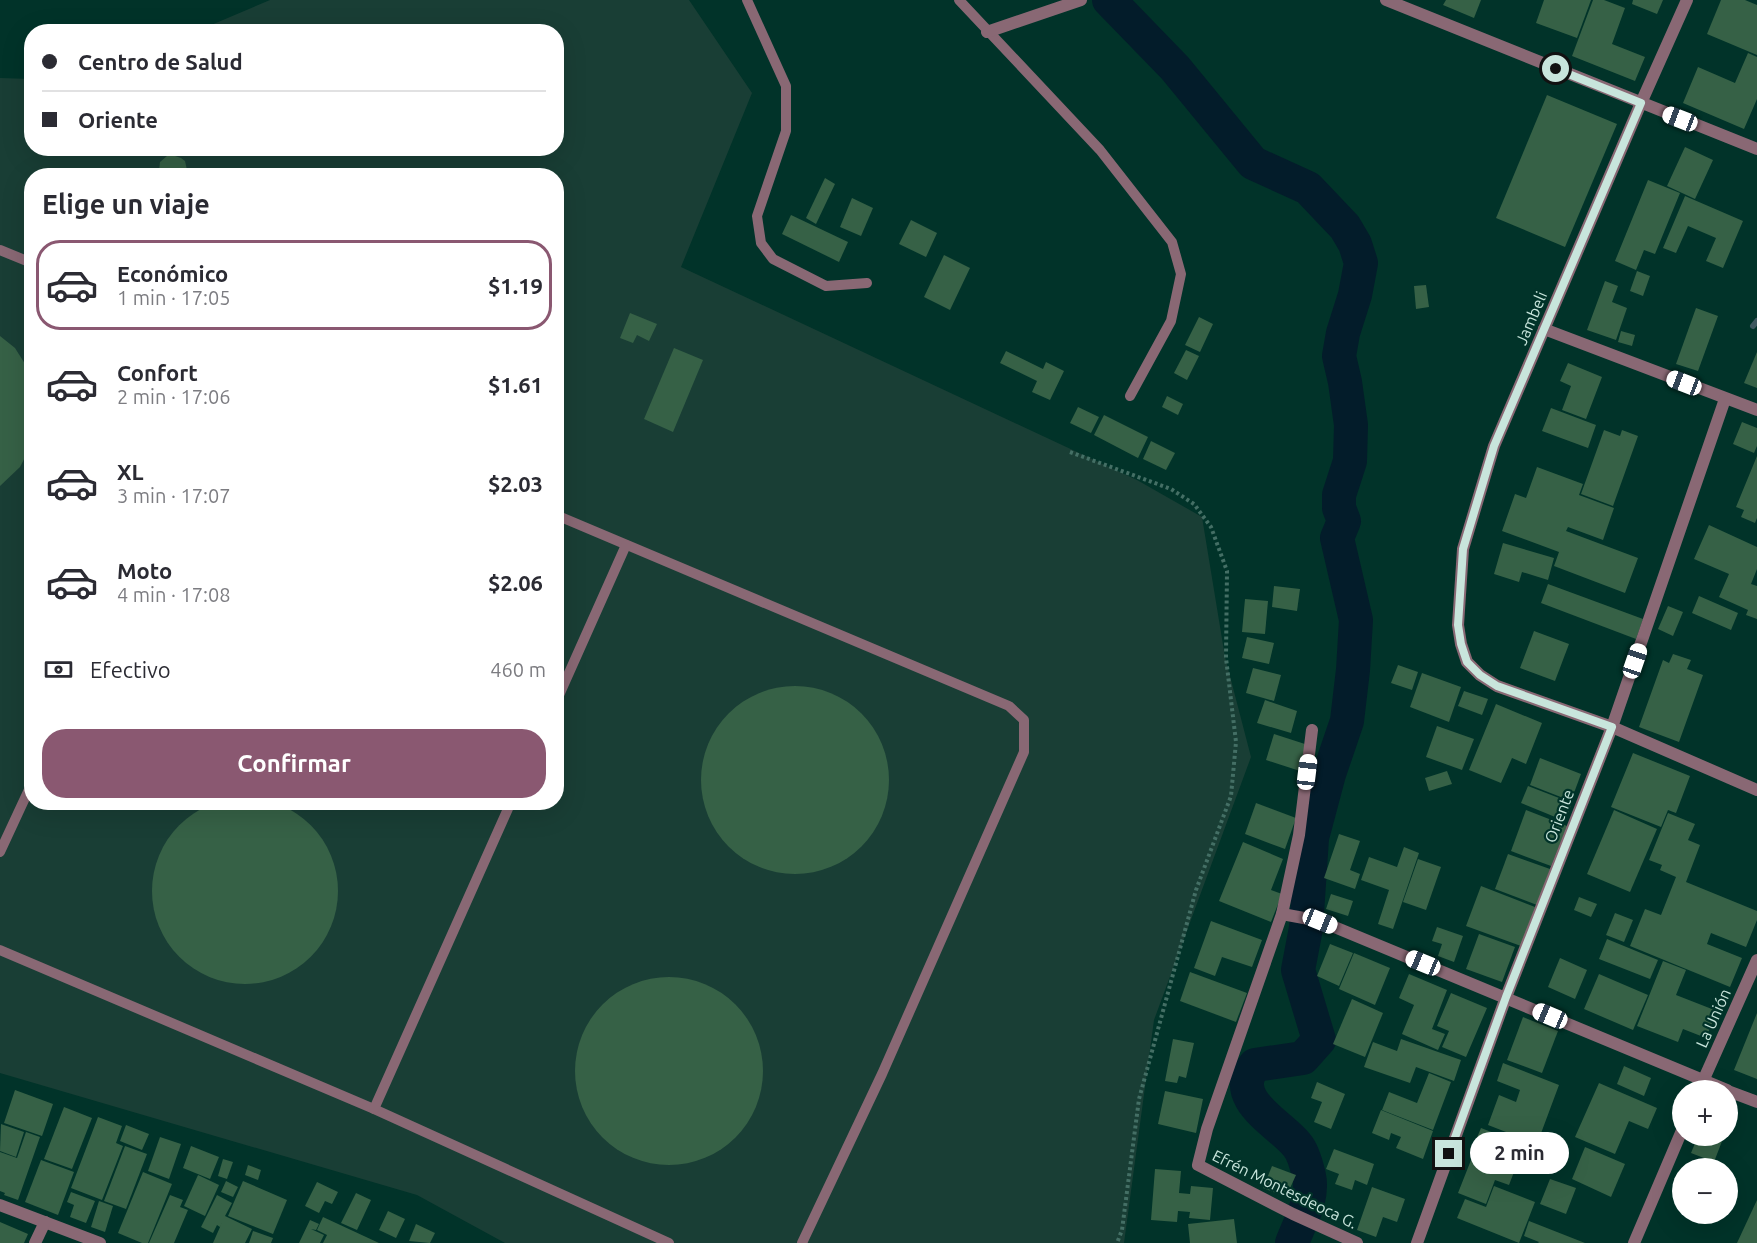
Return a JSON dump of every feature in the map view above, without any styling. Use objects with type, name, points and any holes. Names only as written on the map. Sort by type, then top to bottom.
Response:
[{"type":"street","points":[[1386,0],[1757,149]]},
{"type":"street","name":"Jambeli","points":[[1612,727],[1497,686],[1480,675],[1467,662],[1458,625],[1463,549],[1494,446],[1641,103],[1688,0]]},
{"type":"street","points":[[987,32],[1080,1]]},
{"type":"street","points":[[1544,329],[1757,410]]},
{"type":"street","name":"Oriente","points":[[1417,1243],[1506,997],[1612,727],[1725,399]]},
{"type":"street","points":[[1612,727],[1757,790]]},
{"type":"street","points":[[1312,730],[1299,835],[1282,914],[1320,921],[1506,997],[1688,1080]]},
{"type":"street","name":"Efrén Montesdeoca G.","points":[[1282,914],[1207,1129],[1198,1165],[1293,1214],[1357,1243]]},
{"type":"street","name":"La Unión","points":[[1704,1080],[1757,960]]},
{"type":"street","points":[[1738,1095],[1757,1102]]},
{"type":"street","points":[[1634,1243],[1675,1146]]},
{"type":"street","points":[[0,1205],[100,1243]]},
{"type":"street","points":[[35,1243],[45,1222]]},
{"type":"lane","points":[[747,0],[786,86],[786,131],[758,216],[761,243],[773,259],[826,286],[867,283]]},
{"type":"lane","points":[[958,0],[1100,150],[1172,242],[1180,274],[1171,321],[1130,396]]},
{"type":"lane","points":[[0,250],[24,260]]},
{"type":"lane","points":[[564,518],[1009,706],[1024,720],[1024,752],[882,1074],[802,1243]]},
{"type":"lane","points":[[564,684],[626,545]]},
{"type":"lane","points":[[0,852],[24,800]]},
{"type":"lane","points":[[375,1109],[507,810]]},
{"type":"lane","points":[[0,950],[375,1109],[669,1243]]},
{"type":"path","points":[[1070,452],[1171,489],[1194,504],[1211,527],[1227,571],[1226,658],[1236,742],[1231,796],[1196,890],[1139,1099],[1122,1230],[1117,1243]]},
{"type":"shaded area","points":[[270,0],[689,0],[752,93],[681,267],[1137,480],[1202,517],[1225,657],[1251,757],[1154,1020],[1124,1243],[505,1243],[417,1195],[0,1073],[0,78],[24,79],[24,156],[564,156],[564,24],[213,24]]},
{"type":"building","points":[[1446,0],[1481,0],[1474,18],[1443,5]]},
{"type":"building","points":[[1544,0],[1591,0],[1577,38],[1536,23]]},
{"type":"building","points":[[1593,0],[1604,0],[1625,8],[1612,44],[1645,57],[1635,81],[1572,56]]},
{"type":"building","points":[[1633,0],[1663,0],[1657,14],[1632,4]]},
{"type":"building","points":[[1721,0],[1745,0],[1757,5],[1757,55],[1707,34]]},
{"type":"building","points":[[1748,53],[1757,57],[1757,99],[1744,129],[1683,103],[1698,67],[1735,83]]},
{"type":"building","points":[[1547,95],[1617,124],[1565,247],[1496,218]]},
{"type":"building","points":[[1685,147],[1713,160],[1695,199],[1667,186]]},
{"type":"building","points":[[167,156],[175,156],[185,161],[187,168],[159,168],[160,162]]},
{"type":"building","points":[[825,178],[835,184],[816,224],[806,218]]},
{"type":"building","points":[[1648,180],[1680,193],[1655,254],[1644,250],[1636,270],[1615,261]]},
{"type":"building","points":[[1685,196],[1743,221],[1723,268],[1706,261],[1716,238],[1688,226],[1676,253],[1663,248]]},
{"type":"building","points":[[852,198],[873,208],[861,236],[840,227]]},
{"type":"building","points":[[791,215],[848,242],[839,262],[782,234]]},
{"type":"building","points":[[911,220],[937,233],[926,257],[899,244]]},
{"type":"building","points":[[944,255],[970,268],[950,310],[924,297]]},
{"type":"building","points":[[1637,271],[1650,276],[1643,296],[1630,291]]},
{"type":"building","points":[[1605,281],[1618,286],[1612,302],[1627,308],[1616,340],[1587,330]]},
{"type":"building","points":[[1426,285],[1429,307],[1416,309],[1414,286]]},
{"type":"building","points":[[1696,308],[1718,316],[1698,371],[1676,364]]},
{"type":"building","points":[[630,313],[657,324],[649,341],[637,335],[633,343],[620,338]]},
{"type":"building","points":[[1199,317],[1213,324],[1200,352],[1185,345]]},
{"type":"building","points":[[1621,331],[1635,335],[1632,346],[1618,342]]},
{"type":"building","points":[[0,336],[15,348],[24,362],[24,459],[20,467],[0,486]]},
{"type":"building","points":[[674,348],[703,360],[673,432],[644,419]]},
{"type":"building","points":[[1186,350],[1199,356],[1187,380],[1174,373]]},
{"type":"building","points":[[1006,351],[1043,369],[1046,362],[1064,371],[1050,400],[1032,392],[1037,381],[1000,363]]},
{"type":"building","points":[[1757,352],[1757,388],[1744,383]]},
{"type":"building","points":[[1568,363],[1602,377],[1586,419],[1562,410],[1571,386],[1560,381]]},
{"type":"building","points":[[1167,396],[1183,404],[1178,415],[1162,407]]},
{"type":"building","points":[[1078,407],[1099,417],[1091,433],[1070,423]]},
{"type":"building","points":[[1551,408],[1596,425],[1588,448],[1542,431]]},
{"type":"building","points":[[1104,415],[1148,437],[1138,458],[1094,435]]},
{"type":"building","points":[[1742,422],[1757,428],[1757,446],[1754,453],[1733,444]]},
{"type":"building","points":[[1604,430],[1620,436],[1622,430],[1638,436],[1613,506],[1581,494]]},
{"type":"building","points":[[1151,441],[1175,453],[1166,470],[1143,459]]},
{"type":"building","points":[[1757,456],[1757,518],[1755,523],[1741,517],[1744,510],[1736,507]]},
{"type":"building","points":[[1537,467],[1583,484],[1579,495],[1614,508],[1603,540],[1568,527],[1566,531],[1638,558],[1625,593],[1554,566],[1559,552],[1502,531],[1515,494],[1526,498]]},
{"type":"building","points":[[1709,525],[1757,547],[1757,569],[1751,584],[1757,586],[1757,619],[1746,615],[1748,610],[1719,597],[1729,574],[1694,559]]},
{"type":"building","points":[[1503,543],[1554,558],[1548,580],[1522,572],[1519,582],[1494,574]]},
{"type":"building","points":[[1548,584],[1643,619],[1636,639],[1541,603]]},
{"type":"building","points":[[1274,586],[1300,589],[1297,611],[1272,607]]},
{"type":"building","points":[[1699,596],[1738,613],[1731,630],[1692,613]]},
{"type":"building","points":[[1245,599],[1268,601],[1265,634],[1242,632]]},
{"type":"building","points":[[1668,606],[1683,612],[1673,636],[1658,629]]},
{"type":"building","points":[[1534,631],[1569,644],[1555,681],[1520,668]]},
{"type":"building","points":[[1247,637],[1274,643],[1269,664],[1242,658]]},
{"type":"building","points":[[1673,654],[1691,660],[1687,669],[1703,675],[1679,742],[1639,727],[1663,660],[1669,663]]},
{"type":"building","points":[[1398,665],[1418,672],[1412,690],[1391,683]]},
{"type":"building","points":[[1253,668],[1281,675],[1274,701],[1246,693]]},
{"type":"building","points":[[1422,673],[1461,687],[1449,722],[1410,707]]},
{"type":"building","points":[[795,686],[813,688],[831,694],[847,702],[861,714],[873,728],[881,744],[887,762],[889,780],[887,798],[881,816],[873,832],[861,846],[847,858],[831,866],[813,872],[795,874],[777,872],[759,866],[743,858],[729,846],[717,832],[709,816],[703,798],[701,780],[703,762],[709,744],[717,728],[729,714],[743,702],[759,694],[777,688]]},
{"type":"building","points":[[1464,691],[1488,699],[1482,715],[1458,706]]},
{"type":"building","points":[[1265,700],[1297,711],[1291,733],[1257,723]]},
{"type":"building","points":[[1496,704],[1542,723],[1526,764],[1512,758],[1501,783],[1469,770]]},
{"type":"building","points":[[1437,726],[1474,739],[1462,770],[1426,757]]},
{"type":"building","points":[[1274,734],[1308,745],[1300,771],[1266,760]]},
{"type":"building","points":[[1633,753],[1690,776],[1676,813],[1668,810],[1661,827],[1611,807]]},
{"type":"building","points":[[1540,758],[1581,774],[1571,801],[1530,785]]},
{"type":"building","points":[[1447,771],[1452,784],[1429,791],[1425,778]]},
{"type":"building","points":[[1528,786],[1572,803],[1565,821],[1521,803]]},
{"type":"building","points":[[1256,803],[1296,818],[1285,849],[1245,834]]},
{"type":"building","points":[[200,810],[290,810],[311,825],[322,839],[331,855],[338,891],[336,909],[331,927],[322,943],[311,957],[297,968],[281,977],[263,982],[245,984],[227,982],[209,977],[193,968],[179,957],[168,943],[159,927],[154,909],[152,891],[159,855],[179,825]]},
{"type":"building","points":[[1526,810],[1567,826],[1551,866],[1511,851]]},
{"type":"building","points":[[1614,810],[1657,829],[1630,892],[1587,874]]},
{"type":"building","points":[[1668,813],[1695,824],[1688,840],[1700,845],[1686,882],[1757,911],[1757,920],[1746,947],[1711,933],[1707,944],[1742,958],[1730,987],[1630,946],[1645,909],[1661,915],[1676,877],[1660,870],[1662,865],[1649,860]]},
{"type":"building","points":[[1339,834],[1360,841],[1350,870],[1360,874],[1355,889],[1324,878]]},
{"type":"building","points":[[1243,842],[1283,859],[1271,890],[1282,894],[1271,922],[1219,901]]},
{"type":"building","points":[[1404,847],[1419,853],[1393,929],[1378,924],[1389,890],[1361,880],[1369,857],[1397,867]]},
{"type":"building","points":[[1508,854],[1550,869],[1537,905],[1495,889]]},
{"type":"building","points":[[1418,859],[1441,867],[1426,910],[1403,902]]},
{"type":"building","points":[[1481,886],[1535,907],[1521,946],[1466,926]]},
{"type":"building","points":[[1331,894],[1353,901],[1348,916],[1326,909]]},
{"type":"building","points":[[1579,897],[1597,904],[1591,917],[1574,910]]},
{"type":"building","points":[[1615,913],[1633,920],[1624,942],[1606,935]]},
{"type":"building","points":[[1211,921],[1262,940],[1252,967],[1222,957],[1215,976],[1194,968]]},
{"type":"building","points":[[1437,927],[1463,936],[1454,962],[1438,956],[1442,944],[1432,941]]},
{"type":"building","points":[[1479,934],[1515,947],[1502,982],[1466,969]]},
{"type":"building","points":[[1607,939],[1658,960],[1650,979],[1599,959]]},
{"type":"building","points":[[1330,944],[1353,953],[1339,986],[1317,976]]},
{"type":"building","points":[[1354,953],[1390,968],[1375,1005],[1339,989]]},
{"type":"building","points":[[1560,958],[1587,970],[1575,999],[1548,987]]},
{"type":"building","points":[[1663,961],[1686,970],[1676,995],[1717,1011],[1706,1038],[1683,1029],[1678,1042],[1637,1026]]},
{"type":"building","points":[[1190,972],[1247,993],[1236,1022],[1180,1001]]},
{"type":"building","points":[[1409,974],[1447,990],[1432,1029],[1445,1034],[1438,1050],[1402,1034],[1414,1005],[1399,998]]},
{"type":"building","points":[[1599,974],[1648,995],[1633,1030],[1584,1009]]},
{"type":"building","points":[[669,977],[696,981],[713,988],[735,1005],[752,1027],[759,1044],[763,1071],[759,1098],[752,1115],[735,1137],[713,1154],[696,1161],[669,1165],[642,1161],[625,1154],[603,1137],[586,1115],[579,1098],[575,1071],[579,1044],[586,1027],[603,1005],[625,988],[642,981]]},
{"type":"building","points":[[1451,993],[1487,1008],[1466,1057],[1442,1047],[1449,1031],[1437,1026]]},
{"type":"building","points":[[1352,999],[1383,1013],[1365,1057],[1333,1044]]},
{"type":"building","points":[[1757,1013],[1757,1079],[1734,1070]]},
{"type":"building","points":[[1523,1017],[1558,1031],[1542,1073],[1507,1060]]},
{"type":"building","points":[[1173,1039],[1194,1043],[1186,1078],[1179,1076],[1177,1083],[1165,1081]]},
{"type":"building","points":[[1401,1039],[1461,1060],[1454,1081],[1416,1067],[1410,1083],[1364,1067],[1373,1042],[1397,1051]]},
{"type":"building","points":[[1503,1063],[1559,1085],[1537,1144],[1488,1125],[1499,1095],[1516,1102],[1520,1090],[1497,1081]]},
{"type":"building","points":[[1624,1066],[1651,1078],[1644,1096],[1617,1084]]},
{"type":"building","points":[[1429,1073],[1451,1082],[1433,1130],[1382,1110],[1389,1092],[1417,1103]]},
{"type":"building","points":[[1317,1082],[1345,1094],[1331,1129],[1314,1122],[1322,1102],[1311,1098]]},
{"type":"building","points":[[1599,1083],[1657,1108],[1648,1129],[1629,1121],[1615,1154],[1575,1137]]},
{"type":"building","points":[[15,1090],[53,1104],[42,1136],[4,1123]]},
{"type":"building","points":[[1165,1091],[1203,1099],[1196,1133],[1158,1124]]},
{"type":"building","points":[[64,1107],[92,1118],[72,1169],[44,1159]]},
{"type":"building","points":[[1381,1110],[1433,1131],[1423,1159],[1396,1148],[1401,1137],[1391,1133],[1389,1140],[1372,1133]]},
{"type":"building","points":[[98,1117],[122,1126],[116,1143],[123,1146],[102,1200],[71,1188]]},
{"type":"building","points":[[1,1124],[24,1132],[16,1157],[0,1151]]},
{"type":"building","points":[[126,1125],[149,1134],[142,1150],[120,1141]]},
{"type":"building","points":[[1481,1128],[1504,1137],[1494,1161],[1471,1152]]},
{"type":"building","points":[[26,1132],[40,1137],[18,1200],[0,1191],[0,1152],[17,1158]]},
{"type":"building","points":[[160,1137],[181,1144],[169,1179],[148,1171]]},
{"type":"building","points":[[125,1146],[147,1154],[126,1209],[104,1201]]},
{"type":"building","points":[[191,1146],[219,1157],[210,1179],[183,1168]]},
{"type":"building","points":[[1694,1146],[1720,1146],[1716,1158],[1704,1158],[1691,1153]]},
{"type":"building","points":[[1585,1147],[1625,1164],[1611,1197],[1572,1179]]},
{"type":"building","points":[[1334,1149],[1374,1164],[1367,1185],[1355,1180],[1352,1190],[1335,1184],[1339,1174],[1326,1169]]},
{"type":"building","points":[[1473,1155],[1514,1172],[1509,1185],[1495,1180],[1486,1204],[1458,1193]]},
{"type":"building","points":[[223,1159],[233,1162],[227,1179],[218,1176]]},
{"type":"building","points":[[41,1160],[74,1172],[58,1215],[25,1202]]},
{"type":"building","points":[[248,1165],[261,1170],[258,1180],[245,1175]]},
{"type":"building","points":[[1272,1166],[1296,1175],[1286,1197],[1263,1188]]},
{"type":"building","points":[[1155,1169],[1181,1171],[1179,1193],[1190,1194],[1191,1186],[1213,1188],[1210,1220],[1189,1218],[1190,1212],[1178,1211],[1177,1222],[1151,1220]]},
{"type":"building","points":[[143,1172],[172,1184],[148,1243],[142,1243],[118,1233]]},
{"type":"building","points":[[198,1175],[219,1185],[205,1216],[184,1206]]},
{"type":"building","points":[[1550,1179],[1576,1188],[1566,1214],[1540,1204]]},
{"type":"building","points":[[226,1181],[238,1187],[233,1197],[221,1192]]},
{"type":"building","points":[[243,1181],[287,1200],[273,1234],[228,1216]]},
{"type":"building","points":[[317,1182],[338,1192],[332,1204],[325,1201],[319,1213],[305,1206]]},
{"type":"building","points":[[1494,1186],[1535,1202],[1519,1243],[1457,1218],[1465,1199],[1486,1207]]},
{"type":"building","points":[[1372,1187],[1405,1199],[1397,1222],[1383,1217],[1376,1237],[1357,1230]]},
{"type":"building","points":[[71,1192],[95,1201],[86,1223],[70,1217],[74,1205],[67,1202]]},
{"type":"building","points":[[356,1193],[371,1200],[357,1230],[341,1223]]},
{"type":"building","points":[[170,1195],[183,1200],[180,1207],[188,1210],[174,1243],[149,1243]]},
{"type":"building","points":[[217,1195],[232,1203],[225,1216],[252,1229],[245,1243],[213,1243],[224,1218],[220,1227],[217,1225],[213,1233],[201,1227]]},
{"type":"building","points":[[1757,1200],[1757,1243],[1737,1243]]},
{"type":"building","points":[[99,1201],[113,1206],[105,1232],[91,1227]]},
{"type":"building","points":[[388,1211],[405,1219],[396,1238],[379,1230]]},
{"type":"building","points":[[323,1217],[379,1243],[323,1243],[327,1235],[317,1230]]},
{"type":"building","points":[[1234,1219],[1237,1243],[1190,1243],[1188,1224]]},
{"type":"building","points":[[310,1220],[319,1224],[316,1230],[311,1229],[324,1235],[320,1243],[299,1243]]},
{"type":"building","points":[[1529,1221],[1585,1243],[1538,1243],[1524,1236]]},
{"type":"building","points":[[0,1222],[28,1234],[24,1243],[0,1243]]},
{"type":"building","points":[[416,1224],[435,1233],[430,1243],[409,1241]]},
{"type":"building","points":[[253,1231],[273,1238],[271,1243],[249,1243]]},
{"type":"waterway","points":[[1109,0],[1175,68],[1253,163],[1308,188],[1345,227],[1355,244],[1361,263],[1339,356],[1351,425],[1350,461],[1339,495],[1339,508],[1344,521],[1337,538],[1356,620],[1353,670],[1347,721],[1329,774],[1312,838],[1306,928],[1298,970],[1319,1040],[1303,1058],[1255,1065],[1248,1077],[1247,1088],[1251,1099],[1259,1109],[1297,1145],[1306,1164],[1310,1193],[1292,1243]]},
{"type":"waterway","points":[[1753,326],[1757,321]]},
{"type":"route","points":[[1449,1154],[1506,997],[1612,727],[1497,686],[1480,675],[1467,662],[1458,625],[1463,549],[1494,446],[1641,103],[1556,69]]}]
